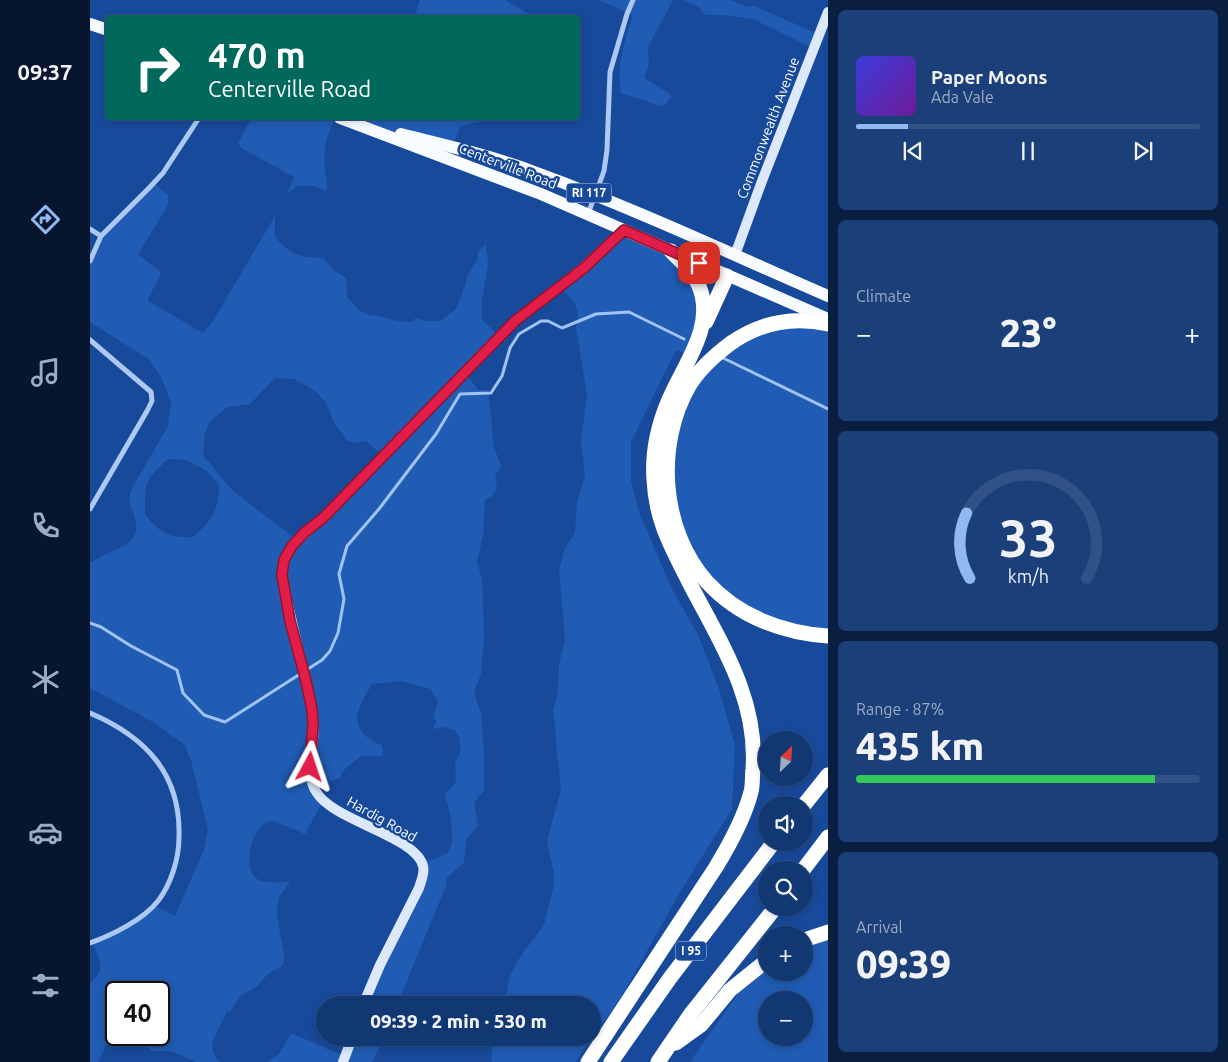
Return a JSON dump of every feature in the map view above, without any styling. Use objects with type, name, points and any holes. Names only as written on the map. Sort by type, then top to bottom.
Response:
[{"type":"highway","points":[[671,251],[692,272],[699,286],[704,315],[701,333]]},
{"type":"highway","points":[[588,1062],[731,843],[751,791],[754,758],[752,729],[746,701],[737,675],[665,535],[656,506],[654,488],[655,450],[660,425],[668,401],[727,276]]},
{"type":"highway","points":[[828,324],[797,320],[767,325],[742,336],[721,350],[705,365],[690,386],[678,410],[667,463],[668,493],[674,520],[683,545],[707,581],[724,597],[763,622],[804,634],[828,636]]},
{"type":"highway","points":[[811,796],[828,775]]},
{"type":"highway","points":[[810,861],[828,837]]},
{"type":"highway","name":"I 95","points":[[611,1062],[670,978],[767,851]]},
{"type":"highway","points":[[662,1056],[690,1015],[769,916]]},
{"type":"highway","points":[[813,937],[828,932]]},
{"type":"highway","points":[[662,1056],[702,1025],[730,990],[758,967]]},
{"type":"main road","points":[[90,24],[105,29]]},
{"type":"main road","name":"Centerville Road","points":[[345,120],[541,194],[828,319]]},
{"type":"main road","name":"Centerville Road","points":[[348,120],[536,172],[594,195],[828,296]]},
{"type":"main road","points":[[727,276],[735,255]]},
{"type":"street","points":[[588,214],[602,177],[607,150],[610,72],[620,34],[633,0]]},
{"type":"street","name":"Commonwealth Avenue","points":[[735,255],[828,12]]},
{"type":"street","points":[[90,261],[101,236],[163,173],[198,120]]},
{"type":"street","points":[[90,229],[101,236]]},
{"type":"street","name":"Hardig Road","points":[[367,996],[380,965],[419,888],[423,876],[423,865],[413,851],[398,841],[327,804],[315,792],[310,767],[313,724],[305,677],[300,662],[282,575],[284,560],[292,546],[304,533],[323,518],[515,321],[584,268],[624,230]]},
{"type":"street","points":[[90,340],[151,392],[152,396],[147,411],[90,509]]},
{"type":"street","points":[[90,713],[130,735],[151,753],[170,781],[176,800],[179,847],[167,885],[157,902],[147,912],[113,934],[90,943]]},
{"type":"street","points":[[343,1062],[349,1046]]},
{"type":"shaded area","points":[[420,0],[505,0],[531,15],[415,15]]},
{"type":"shaded area","points":[[599,0],[673,0],[648,47],[649,64],[644,78],[672,95],[666,104],[661,106],[621,93],[620,62],[633,15]]},
{"type":"shaded area","points":[[683,0],[730,0],[747,7],[754,6],[819,33],[812,48],[753,19],[725,15],[706,15],[698,6]]},
{"type":"shaded area","points":[[250,120],[334,120],[325,148],[326,191],[313,186],[297,186],[287,194],[294,177],[241,148],[238,143]]},
{"type":"shaded area","points":[[357,120],[482,120],[460,126],[453,145],[452,158]]},
{"type":"shaded area","points":[[154,183],[170,197],[167,198],[169,203],[138,255],[159,270],[161,275],[148,301],[203,333],[213,321],[275,216],[275,237],[286,248],[301,256],[323,258],[335,271],[346,278],[347,297],[359,310],[368,315],[396,321],[412,322],[416,318],[424,321],[441,321],[456,309],[467,276],[477,261],[478,252],[486,244],[488,264],[482,300],[482,320],[499,336],[466,374],[478,390],[489,390],[494,447],[501,466],[495,476],[497,488],[492,496],[485,500],[483,536],[477,562],[482,579],[484,636],[481,674],[474,692],[481,714],[484,755],[484,790],[474,803],[478,826],[466,839],[464,863],[447,877],[446,886],[401,996],[367,996],[422,883],[424,862],[446,854],[450,849],[452,825],[445,794],[456,782],[455,763],[461,751],[459,737],[454,730],[444,727],[432,729],[437,721],[433,718],[438,702],[431,689],[401,681],[372,684],[359,708],[357,720],[364,734],[382,746],[383,756],[361,756],[345,769],[339,778],[317,787],[323,801],[305,834],[274,821],[267,822],[255,836],[249,857],[253,875],[259,880],[266,882],[290,882],[279,897],[277,911],[284,962],[282,966],[263,979],[258,986],[240,996],[231,1011],[226,1012],[213,1043],[215,1056],[220,1062],[196,1062],[171,1051],[151,1051],[147,1046],[170,1046],[170,981],[105,981],[106,1046],[98,1062],[90,1062],[90,983],[100,969],[99,959],[93,942],[113,933],[155,906],[175,916],[204,850],[208,830],[191,760],[184,744],[151,721],[90,688],[90,562],[120,548],[133,537],[136,525],[130,503],[132,488],[168,426],[171,402],[162,379],[150,360],[90,322],[90,261],[101,235]],"holes":[[[275,378],[294,379],[314,390],[325,401],[335,424],[347,441],[357,443],[366,441],[383,456],[297,540],[233,491],[203,455],[205,433],[209,423],[227,407],[250,404]],[[168,459],[187,460],[207,471],[219,485],[217,502],[216,509],[210,520],[193,537],[177,537],[161,531],[145,515],[145,496],[147,483],[150,478]]]},
{"type":"shaded area","points":[[621,233],[661,248],[704,299],[687,354],[676,350],[631,442],[631,482],[639,512],[671,587],[698,635],[719,689],[735,745],[732,809],[680,892],[624,992],[601,1025],[601,996],[506,996],[509,978],[520,957],[544,925],[554,885],[554,873],[547,842],[561,789],[553,711],[558,692],[559,665],[565,640],[559,570],[565,548],[575,533],[577,503],[585,476],[581,442],[587,394],[576,327],[577,310],[576,306],[562,289]]},
{"type":"shaded area","points":[[828,324],[828,636],[736,606],[681,538],[671,445],[699,377],[757,328]]},
{"type":"shaded area","points":[[828,931],[828,1062],[690,1062],[750,977],[758,969],[758,981],[813,981],[813,937]]},
{"type":"shaded area","points":[[291,1033],[316,1044],[316,1046],[321,1046],[344,1056],[348,1046],[380,1046],[372,1062],[268,1062],[279,1054]]},
{"type":"shaded area","points":[[492,1046],[586,1046],[575,1062],[491,1062]]},
{"type":"waterway","points":[[90,623],[101,627],[131,646],[177,670],[183,693],[204,715],[225,722],[322,660],[330,651],[338,633],[344,599],[339,574],[347,546],[379,509],[436,434],[460,394],[491,393],[502,376],[510,348],[519,334],[541,321],[548,321],[562,328],[596,314],[629,312],[684,339]]},
{"type":"waterway","points":[[723,358],[828,409]]},
{"type":"route","points":[[310,767],[313,740],[312,709],[290,621],[282,575],[282,565],[292,546],[304,533],[323,518],[515,321],[584,268],[624,230],[699,263]]}]
